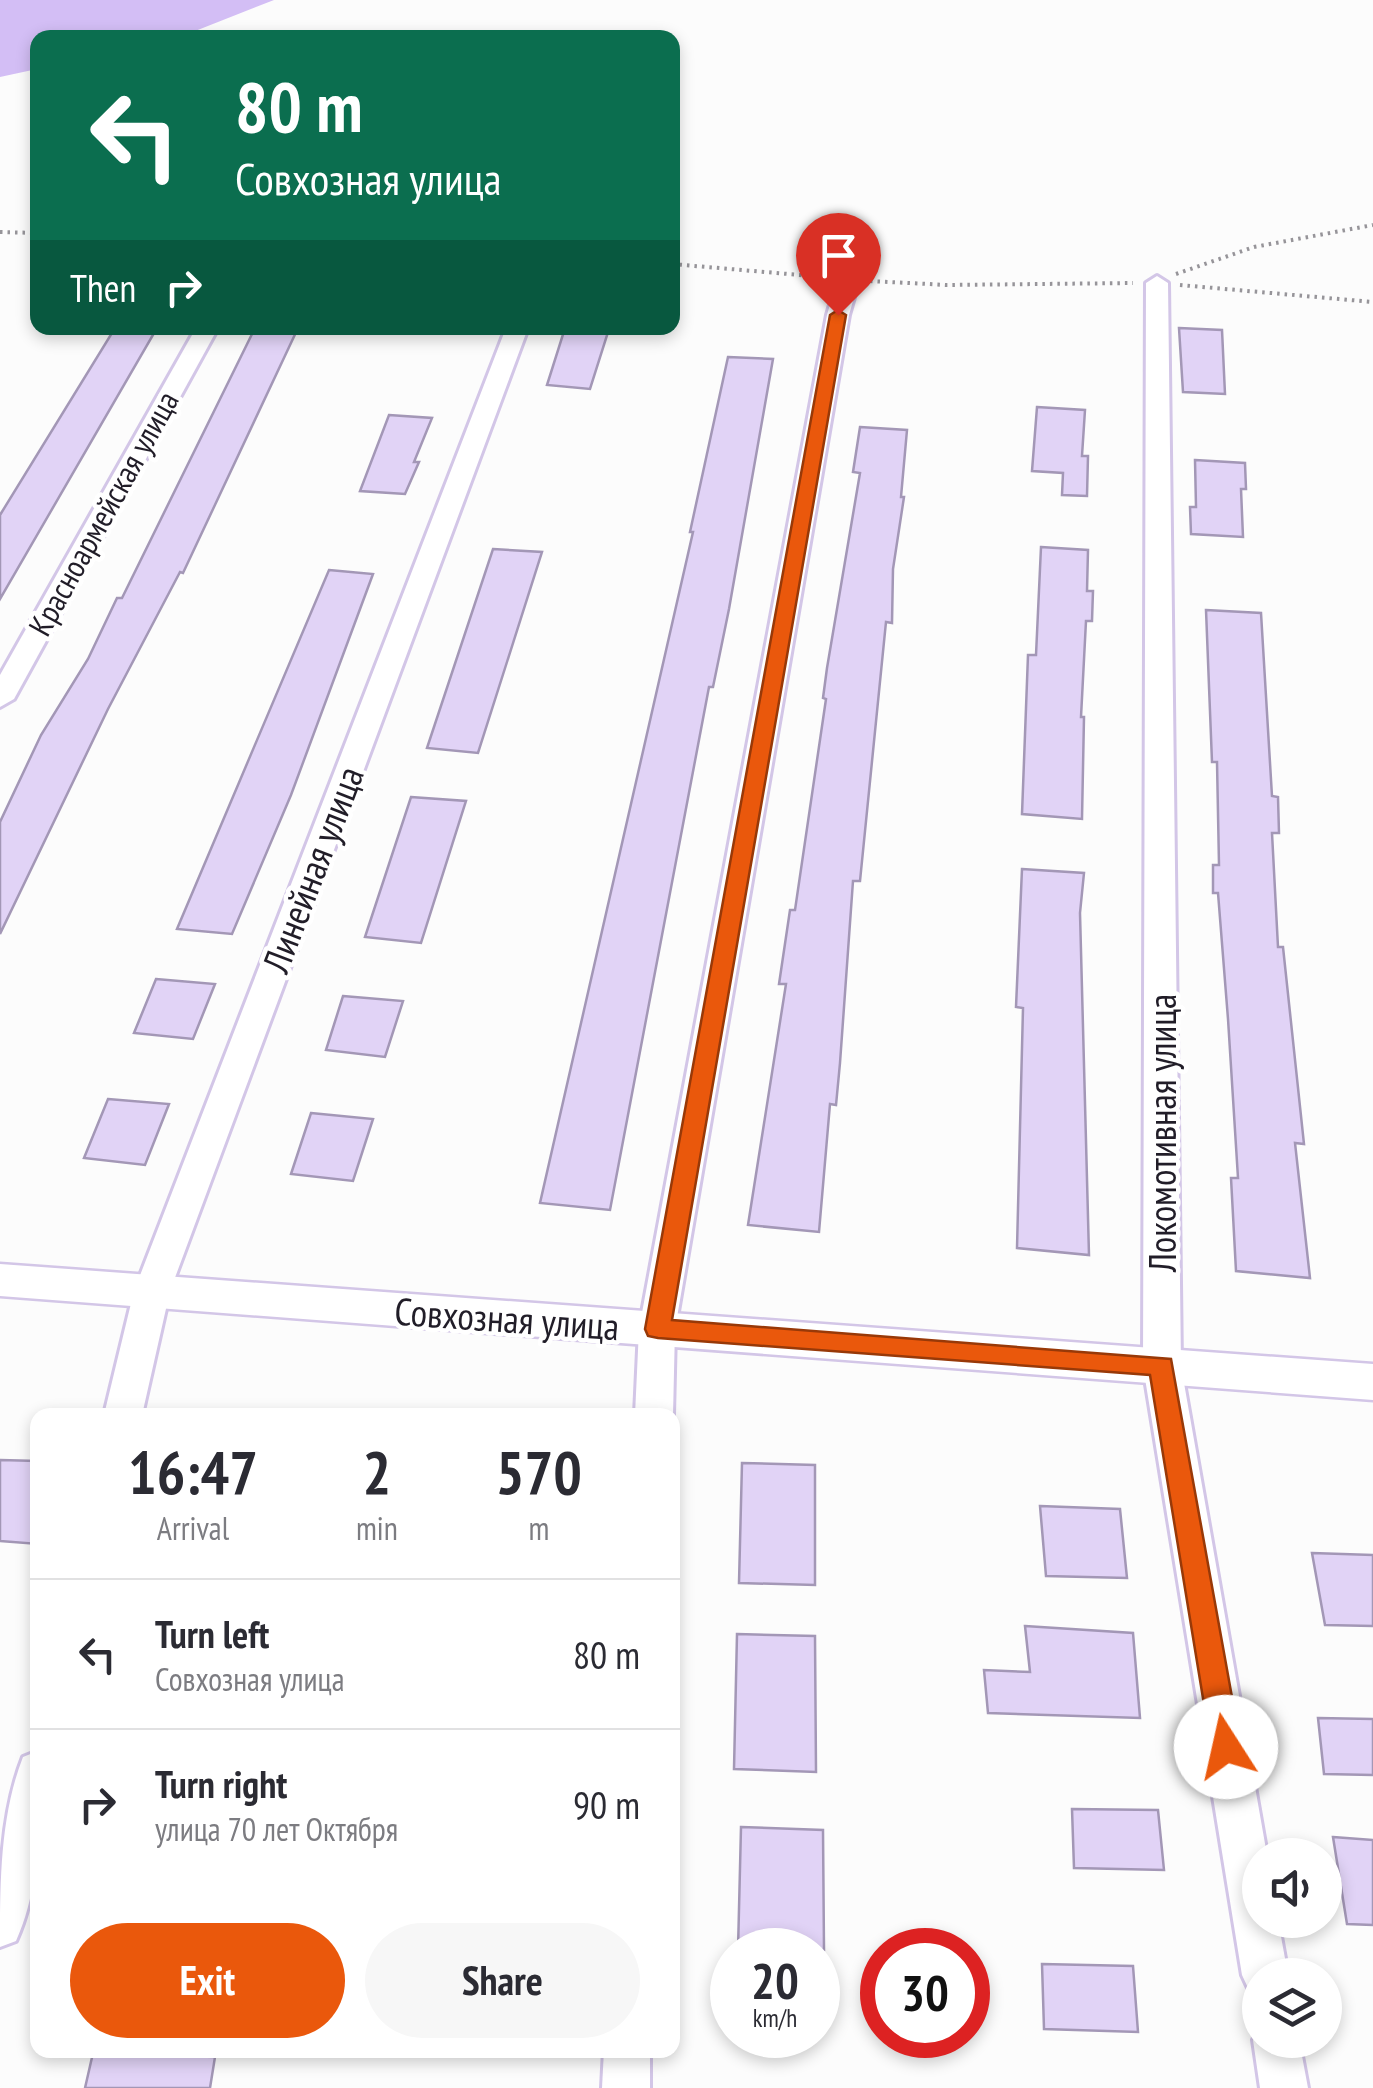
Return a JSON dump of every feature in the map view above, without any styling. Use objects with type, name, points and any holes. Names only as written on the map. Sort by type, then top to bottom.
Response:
[{"type":"street","points":[[654,1408],[658,1329],[838,315],[848,280]]},
{"type":"street","name":"Локомотивная улица","points":[[1157,283],[1162,1366],[1262,1958]]},
{"type":"street","name":"Красноармейская улица","points":[[0,699],[203,335]]},
{"type":"street","name":"Линейная улица","points":[[125,1408],[152,1291],[515,335]]},
{"type":"street","name":"Совхозная улица","points":[[0,1280],[1373,1382]]},
{"type":"street","points":[[0,1926],[30,1803]]},
{"type":"street","points":[[626,2088],[627,2058]]},
{"type":"street","points":[[1279,2058],[1284,2088]]},
{"type":"path","points":[[1157,283],[1254,247],[1373,225]]},
{"type":"path","points":[[0,232],[30,233]]},
{"type":"path","points":[[680,264],[947,285],[1157,283],[1373,302]]},
{"type":"shaded area","points":[[0,0],[274,0],[198,30],[30,30],[30,71],[0,77]]},
{"type":"building","points":[[1179,328],[1222,330],[1225,394],[1183,392]]},
{"type":"building","points":[[111,335],[153,335],[0,599],[0,515]]},
{"type":"building","points":[[252,335],[295,335],[183,573],[180,572],[108,709],[0,934],[0,822],[41,735],[88,659],[117,598],[122,598]]},
{"type":"building","points":[[563,335],[607,335],[590,389],[547,385]]},
{"type":"building","points":[[728,357],[773,359],[729,609],[713,687],[709,687],[610,1210],[540,1203],[693,532]]},
{"type":"building","points":[[1037,407],[1085,410],[1082,456],[1088,456],[1087,496],[1062,495],[1063,473],[1032,471]]},
{"type":"building","points":[[389,415],[432,418],[414,462],[419,462],[405,494],[360,491]]},
{"type":"building","points":[[860,427],[907,430],[904,497],[893,569],[892,623],[886,622],[860,881],[853,881],[836,1105],[830,1104],[819,1232],[748,1225],[786,984],[779,984],[790,910],[795,910],[826,699],[823,698],[827,668],[860,473],[853,472]]},
{"type":"building","points":[[1195,460],[1245,463],[1246,489],[1241,489],[1243,537],[1191,534],[1190,507],[1196,507]]},
{"type":"building","points":[[1041,547],[1088,550],[1087,591],[1093,591],[1092,621],[1086,621],[1081,717],[1082,819],[1022,814],[1028,655],[1036,655]]},
{"type":"building","points":[[493,549],[542,552],[478,753],[427,748]]},
{"type":"building","points":[[329,570],[373,574],[291,795],[232,934],[177,929]]},
{"type":"building","points":[[1206,610],[1261,613],[1272,796],[1278,797],[1279,833],[1272,833],[1278,947],[1283,947],[1304,1144],[1295,1143],[1310,1278],[1236,1271],[1231,1178],[1238,1178],[1218,893],[1213,893],[1213,865],[1219,865],[1217,762],[1212,762]]},
{"type":"building","points":[[411,797],[466,801],[421,943],[365,937]]},
{"type":"building","points":[[1022,869],[1084,873],[1080,913],[1089,1255],[1017,1248],[1023,1008],[1016,1007]]},
{"type":"building","points":[[156,979],[215,984],[193,1039],[134,1033]]},
{"type":"building","points":[[343,996],[403,1001],[385,1057],[326,1050]]},
{"type":"building","points":[[108,1099],[169,1104],[145,1165],[84,1158]]},
{"type":"building","points":[[311,1113],[373,1119],[353,1181],[291,1174]]},
{"type":"building","points":[[0,1460],[30,1461],[30,1543],[0,1541]]},
{"type":"building","points":[[742,1463],[815,1465],[815,1585],[739,1583]]},
{"type":"building","points":[[1040,1506],[1120,1509],[1127,1578],[1046,1576]]},
{"type":"building","points":[[1312,1553],[1373,1555],[1373,1626],[1325,1625]]},
{"type":"building","points":[[1025,1626],[1133,1633],[1140,1718],[988,1713],[984,1670],[1030,1672]]},
{"type":"building","points":[[737,1634],[815,1636],[816,1772],[734,1769]]},
{"type":"building","points":[[1318,1718],[1373,1719],[1373,1775],[1324,1774]]},
{"type":"building","points":[[1072,1809],[1158,1810],[1164,1870],[1074,1868]]},
{"type":"building","points":[[741,1827],[823,1830],[824,1928],[739,1928]]},
{"type":"building","points":[[1333,1837],[1373,1840],[1373,1925],[1347,1924],[1342,1893],[1342,1838]]},
{"type":"building","points":[[1042,1964],[1133,1966],[1138,2032],[1044,2029]]},
{"type":"building","points":[[92,2058],[215,2058],[210,2088],[85,2088]]},
{"type":"route","points":[[838,315],[658,1329],[1162,1366],[1226,1747]]}]
